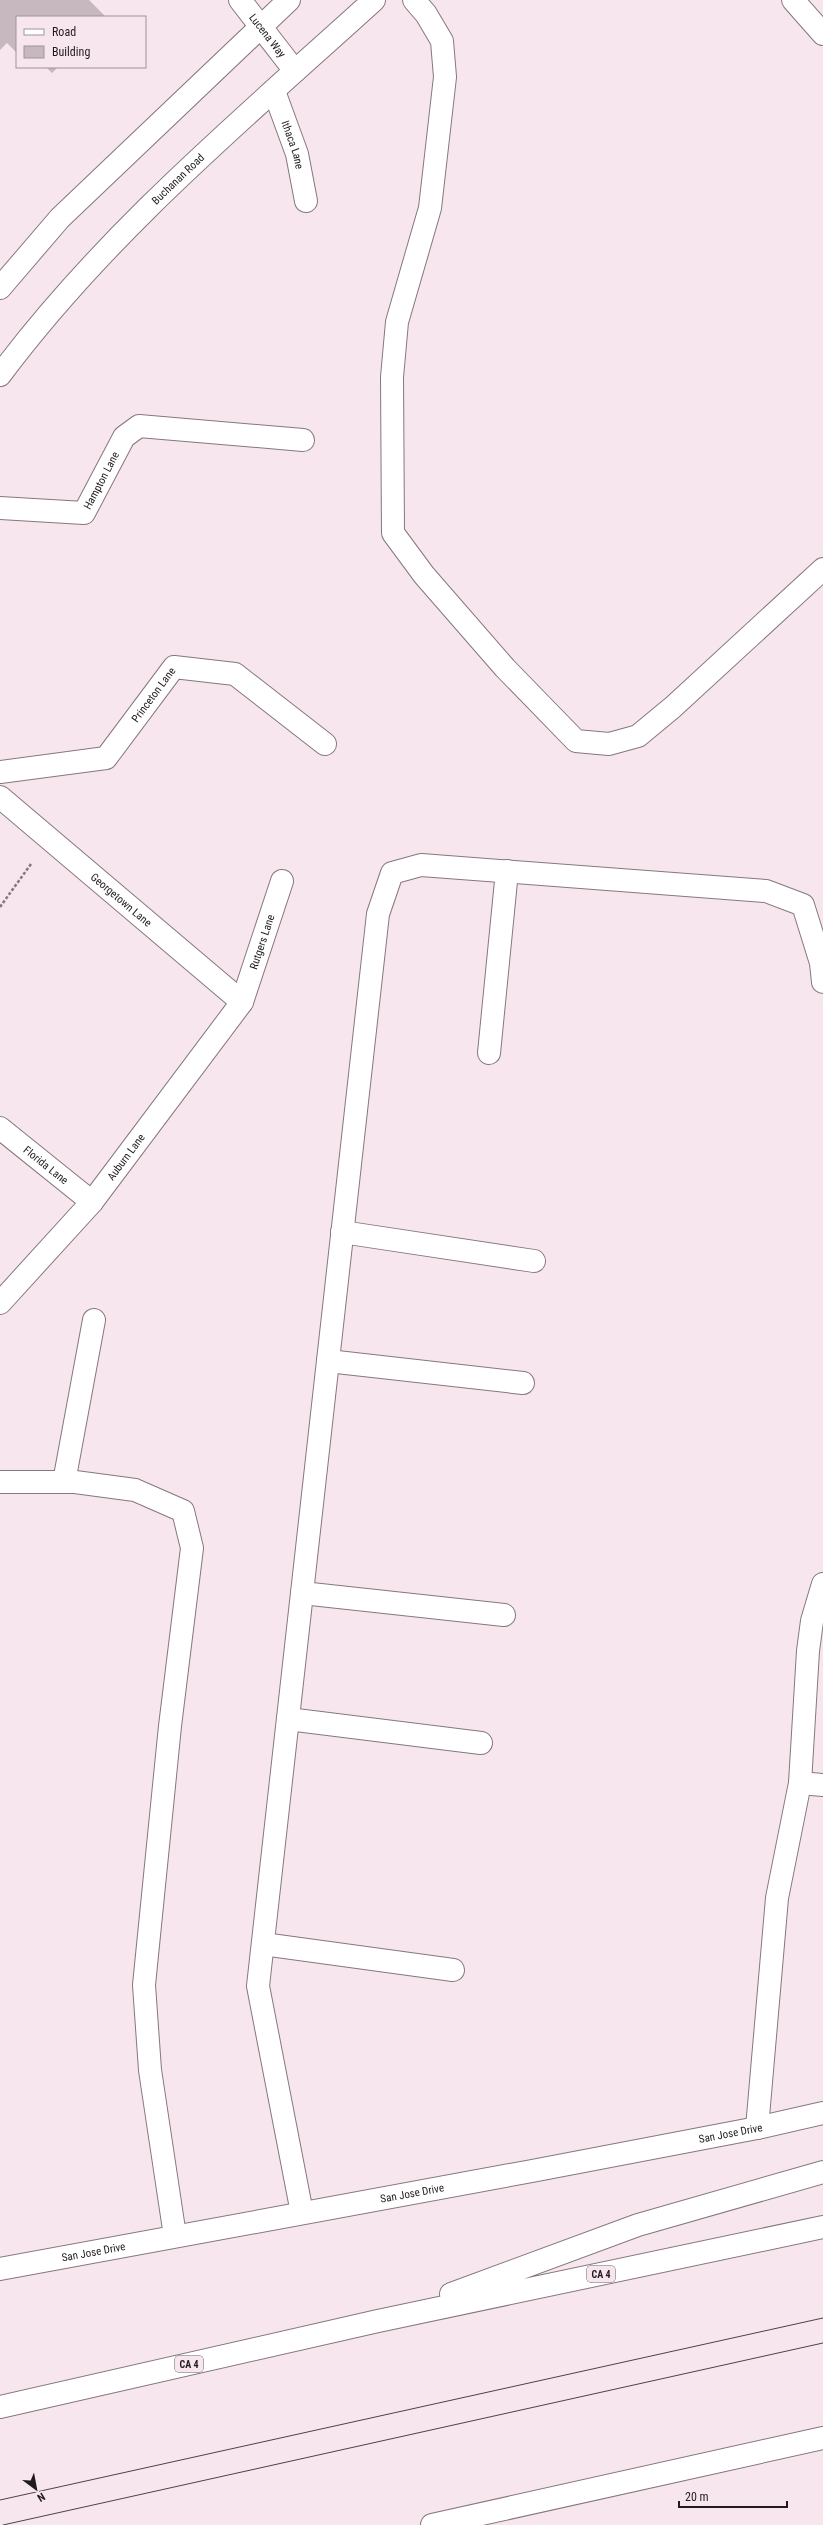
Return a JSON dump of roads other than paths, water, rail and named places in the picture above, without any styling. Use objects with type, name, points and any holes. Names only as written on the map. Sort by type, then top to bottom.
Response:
[{"type":"main road","name":"Lucena Way","points":[[240,0],[295,71]]},
{"type":"main road","points":[[0,288],[60,218],[289,0]]},
{"type":"main road","name":"Buchanan Road","points":[[0,375],[94,261],[183,174],[374,0]]},
{"type":"main road","points":[[414,0],[426,14],[442,41],[445,77],[430,208],[396,322],[392,376],[393,533],[424,575],[505,668],[576,741],[610,744],[638,736],[673,707],[823,569]]},
{"type":"main road","points":[[793,0],[823,34]]},
{"type":"main road","name":"Ithaca Lane","points":[[274,91],[297,154],[306,201]]},
{"type":"main road","name":"Hampton Lane","points":[[0,508],[84,512],[124,437],[139,426],[303,440]]},
{"type":"main road","name":"Princeton Lane","points":[[0,772],[106,758],[174,667],[235,674],[325,744]]},
{"type":"main road","name":"Georgetown Lane","points":[[0,797],[242,1002]]},
{"type":"main road","points":[[302,2213],[258,1986],[378,914],[392,873],[421,865],[766,891],[803,905],[821,962],[823,982]]},
{"type":"main road","points":[[489,1053],[507,871]]},
{"type":"main road","name":"Rutgers Lane","points":[[242,1002],[282,882]]},
{"type":"main road","name":"Auburn Lane","points":[[0,1303],[92,1202],[242,1002]]},
{"type":"main road","name":"Florida Lane","points":[[0,1128],[92,1202]]},
{"type":"main road","points":[[342,1232],[534,1261]]},
{"type":"main road","points":[[64,1482],[94,1320]]},
{"type":"main road","points":[[328,1361],[523,1383]]},
{"type":"main road","points":[[0,1482],[64,1482],[135,1490],[183,1511],[192,1548],[170,1726],[144,1985],[150,2070],[175,2236]]},
{"type":"main road","points":[[757,2128],[777,1898],[800,1783],[808,1650],[812,1621],[823,1584]]},
{"type":"main road","points":[[302,1593],[504,1615]]},
{"type":"main road","points":[[808,1650],[823,1669]]},
{"type":"main road","points":[[288,1719],[481,1744]]},
{"type":"main road","points":[[800,1783],[823,1785]]},
{"type":"main road","points":[[263,1944],[453,1970]]},
{"type":"main road","name":"San Jose Drive","points":[[0,2269],[757,2128],[823,2113]]},
{"type":"main road","points":[[378,2321],[638,2225],[823,2172]]},
{"type":"main road","name":"CA 4","points":[[0,2407],[378,2321],[823,2227]]},
{"type":"main road","points":[[432,2525],[823,2438]]},
{"type":"tram line","points":[[0,2500],[823,2318]]},
{"type":"tram line","points":[[3,2525],[823,2343]]}]
